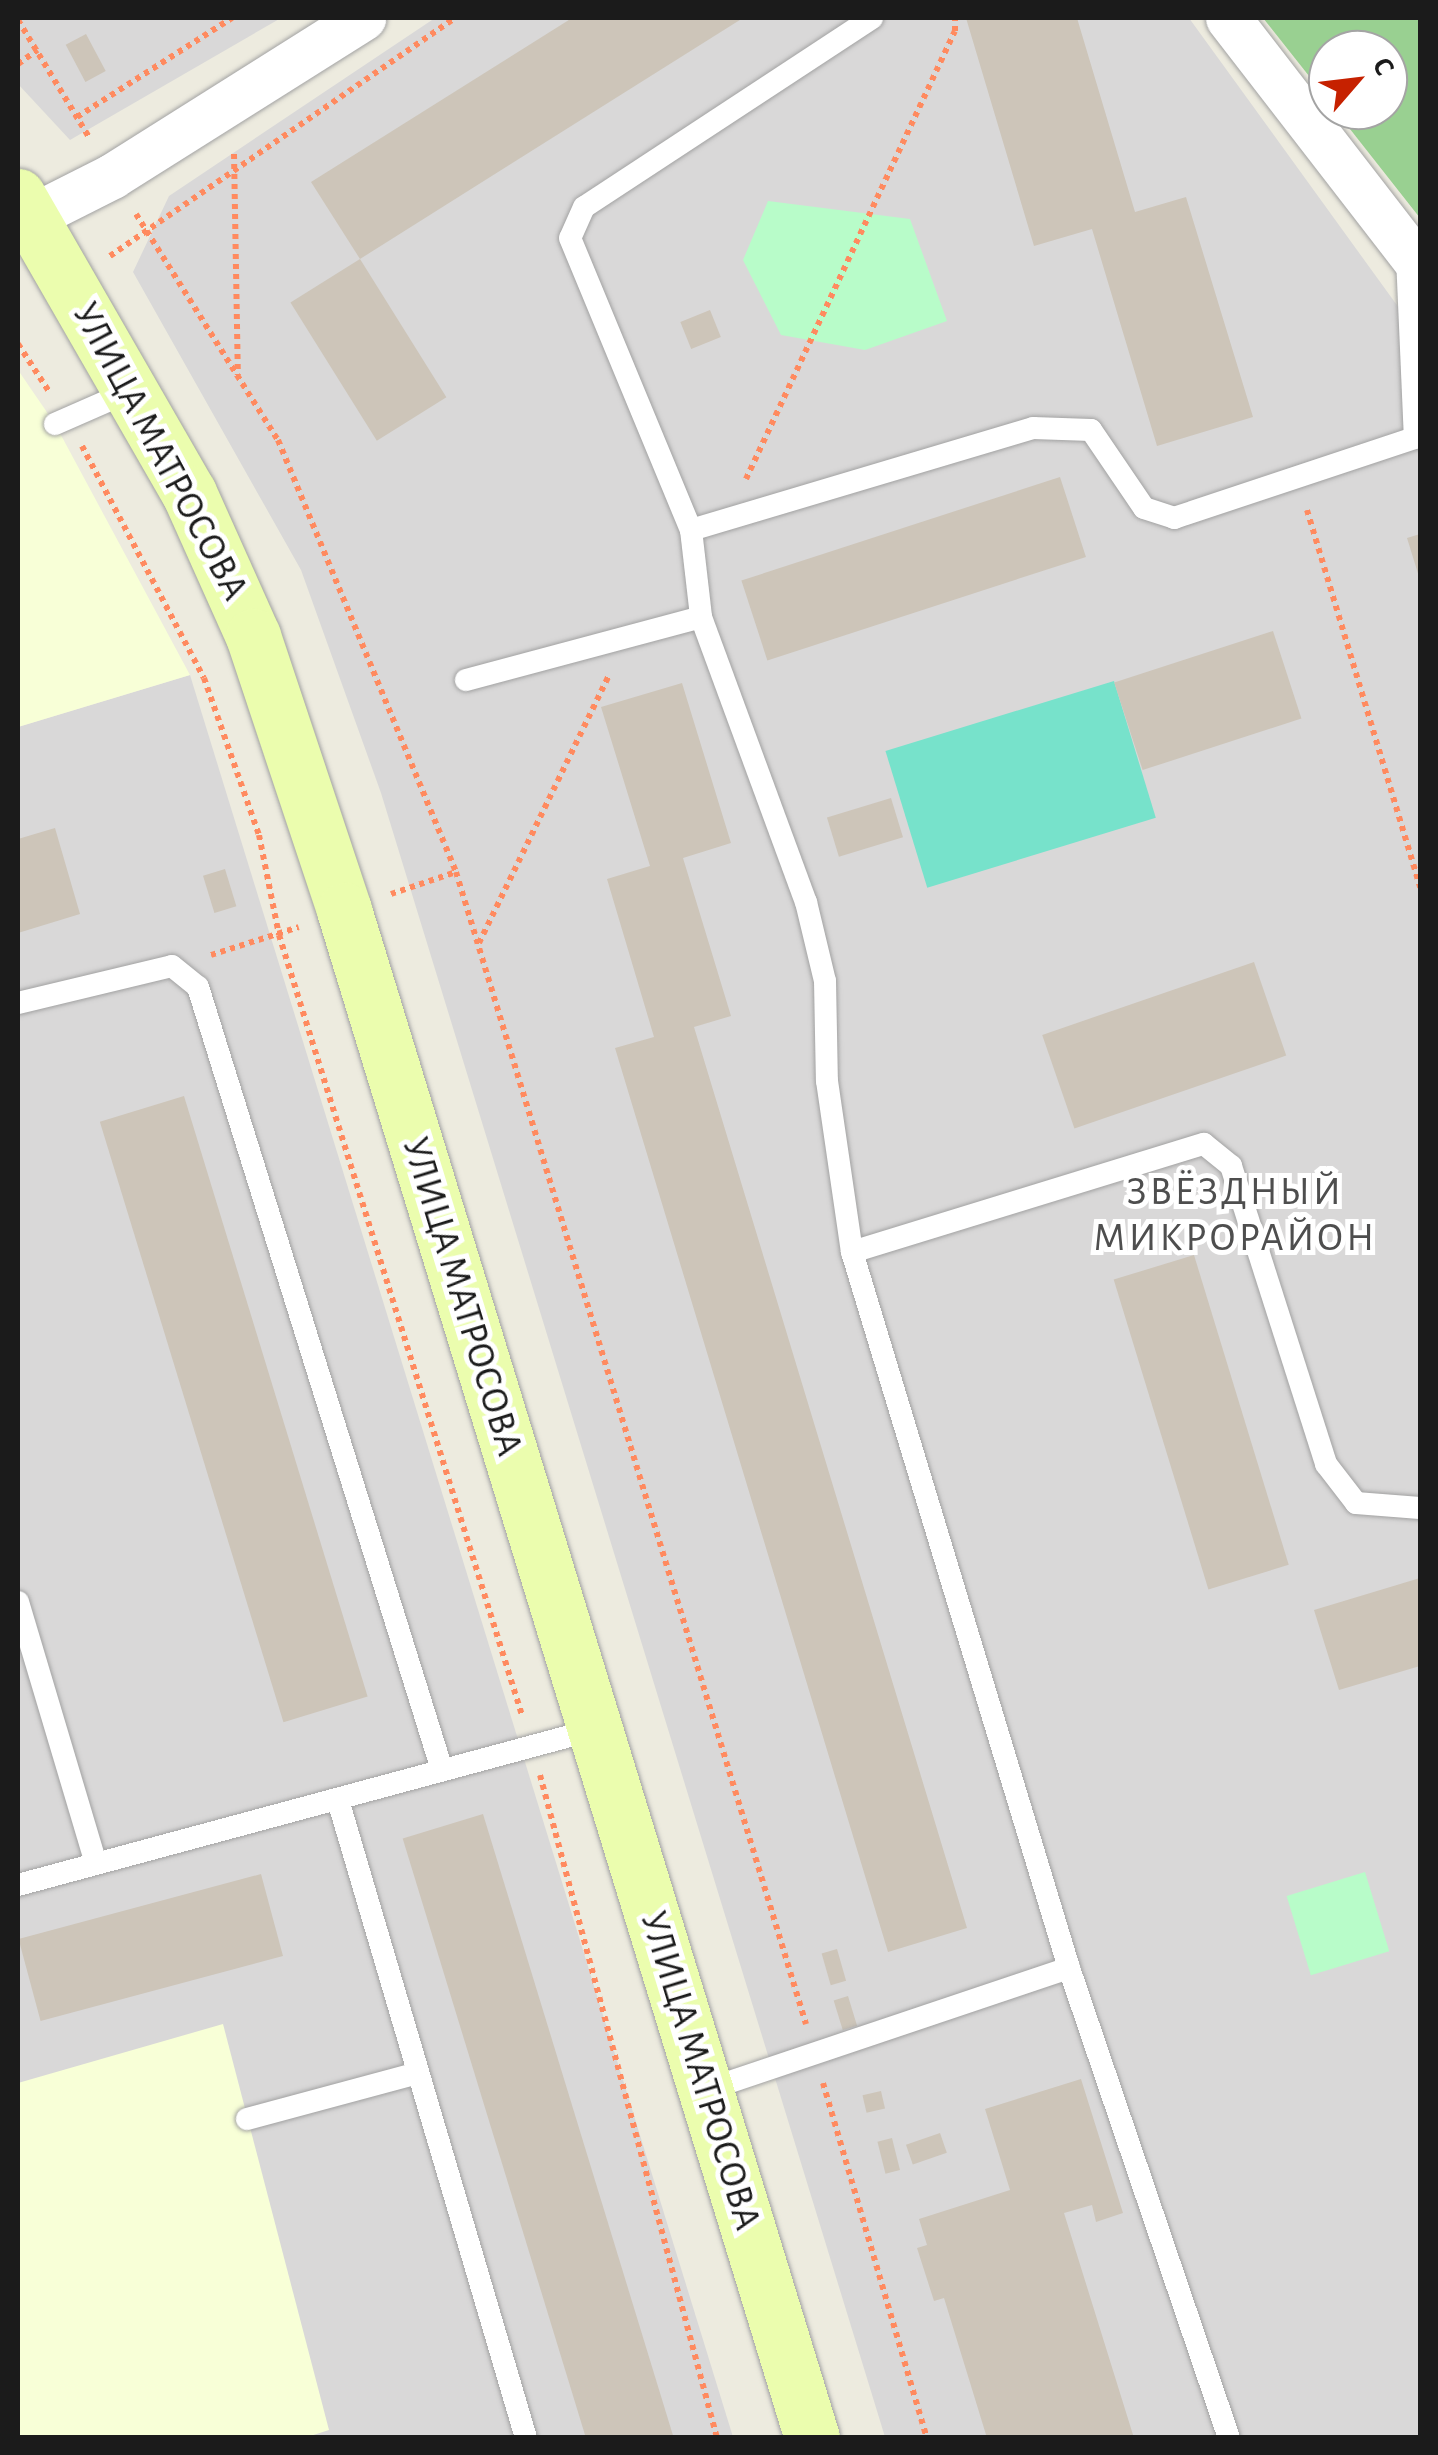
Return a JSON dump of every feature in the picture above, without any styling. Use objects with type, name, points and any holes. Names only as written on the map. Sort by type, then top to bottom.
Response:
[{"type":"main road","name":"УЛИЦА МАТРОСОВА","points":[[24,206],[133,390],[253,636],[304,784],[812,2438]]},
{"type":"street","points":[[24,206],[112,176],[363,18]]},
{"type":"street","points":[[1228,18],[1413,256]]},
{"type":"lane","points":[[872,18],[584,208],[570,238],[691,530],[700,617],[806,902],[825,981],[827,1081],[852,1252],[1070,1968],[1229,2438]]},
{"type":"lane","points":[[691,530],[728,516],[1058,426],[1091,430],[1144,508],[1174,518],[1418,437],[1413,256]]},
{"type":"lane","points":[[61,422],[133,390]]},
{"type":"lane","points":[[466,680],[629,633],[700,617]]},
{"type":"lane","points":[[18,1003],[172,966],[198,987],[442,1770]]},
{"type":"lane","points":[[852,1252],[1204,1144],[1232,1166],[1326,1464],[1356,1503],[1420,1508]]},
{"type":"lane","points":[[18,1602],[96,1864]]},
{"type":"lane","points":[[18,1885],[592,1730]]},
{"type":"lane","points":[[338,1800],[526,2438]]},
{"type":"lane","points":[[706,2090],[1070,1968]]},
{"type":"lane","points":[[247,2119],[418,2074]]},
{"type":"path","points":[[77,118],[232,18]]},
{"type":"path","points":[[148,235],[230,168],[455,18]]},
{"type":"path","points":[[728,516],[956,32],[955,18]]},
{"type":"path","points":[[18,20],[278,440],[413,764],[479,944],[814,2053],[926,2438]]},
{"type":"path","points":[[18,64],[37,50]]},
{"type":"path","points":[[238,376],[230,168],[251,91]]},
{"type":"path","points":[[18,344],[204,678],[259,835],[279,935],[532,1748],[717,2438]]},
{"type":"path","points":[[1297,476],[1420,886]]},
{"type":"path","points":[[479,944],[629,633]]},
{"type":"path","points":[[172,966],[279,935]]},
{"type":"shaded area","points":[[18,18],[281,18],[70,140],[18,84]]},
{"type":"shaded area","points":[[435,18],[1189,18],[1420,337],[1420,2437],[885,2437],[381,793],[301,570],[133,272],[169,196]]},
{"type":"shaded area","points":[[18,370],[55,424],[190,675],[18,727]]},
{"type":"shaded area","points":[[190,675],[733,2437],[18,2438],[18,727]]},
{"type":"shaded area","points":[[1114,681],[1156,818],[927,888],[885,751]]},
{"type":"shaded area","points":[[223,2024],[329,2430],[304,2438],[18,2438],[18,2083]]},
{"type":"green space","points":[[1263,18],[1420,18],[1420,218],[1351,130],[1408,130],[1408,30],[1308,30],[1308,75]]},
{"type":"green space","points":[[768,201],[910,219],[947,321],[865,350],[781,335],[743,260]]},
{"type":"green space","points":[[1365,1872],[1389,1951],[1311,1975],[1287,1896]]},
{"type":"building","points":[[572,18],[743,18],[360,259],[311,182]]},
{"type":"building","points":[[966,18],[1077,18],[1135,212],[1186,197],[1253,417],[1157,446],[1092,229],[1034,246]]},
{"type":"building","points":[[86,34],[106,71],[85,82],[66,45]]},
{"type":"building","points":[[360,259],[446,397],[377,441],[290,302]]},
{"type":"building","points":[[710,310],[721,337],[691,349],[680,322]]},
{"type":"building","points":[[1060,477],[1086,557],[767,660],[741,581]]},
{"type":"building","points":[[1420,534],[1420,580],[1407,538]]},
{"type":"building","points":[[1273,631],[1301,718],[1143,770],[1114,683]]},
{"type":"building","points":[[682,683],[731,843],[683,858],[731,1016],[694,1027],[967,1928],[888,1952],[615,1048],[654,1037],[607,879],[650,866],[601,707]]},
{"type":"building","points":[[891,798],[903,837],[839,857],[827,818]]},
{"type":"building","points":[[55,828],[80,914],[18,933],[18,839]]},
{"type":"building","points":[[225,869],[236,906],[214,913],[203,876]]},
{"type":"building","points":[[1254,962],[1286,1056],[1074,1129],[1042,1035]]},
{"type":"building","points":[[184,1096],[368,1697],[283,1722],[100,1122]]},
{"type":"building","points":[[1194,1255],[1289,1565],[1208,1589],[1114,1280]]},
{"type":"building","points":[[1420,1578],[1420,1666],[1339,1690],[1314,1610]]},
{"type":"building","points":[[483,1814],[673,2437],[586,2438],[403,1839]]},
{"type":"building","points":[[261,1874],[283,1956],[41,2021],[19,1939]]},
{"type":"building","points":[[837,1949],[846,1981],[831,1985],[822,1953]]},
{"type":"building","points":[[848,1996],[857,2026],[843,2030],[834,2000]]},
{"type":"building","points":[[1081,2079],[1123,2213],[1096,2222],[1092,2205],[1064,2213],[1134,2438],[987,2438],[944,2298],[934,2301],[917,2248],[927,2245],[919,2219],[1010,2190],[985,2109]]},
{"type":"building","points":[[881,2091],[885,2109],[867,2113],[862,2095]]},
{"type":"building","points":[[940,2133],[947,2153],[913,2165],[906,2145]]},
{"type":"building","points":[[892,2138],[900,2170],[885,2174],[877,2142]]},
{"type":"district","name":"ЗВЁЗДНЫЙ МИКРОРАЙОН","points":[[1235,1215]]}]
